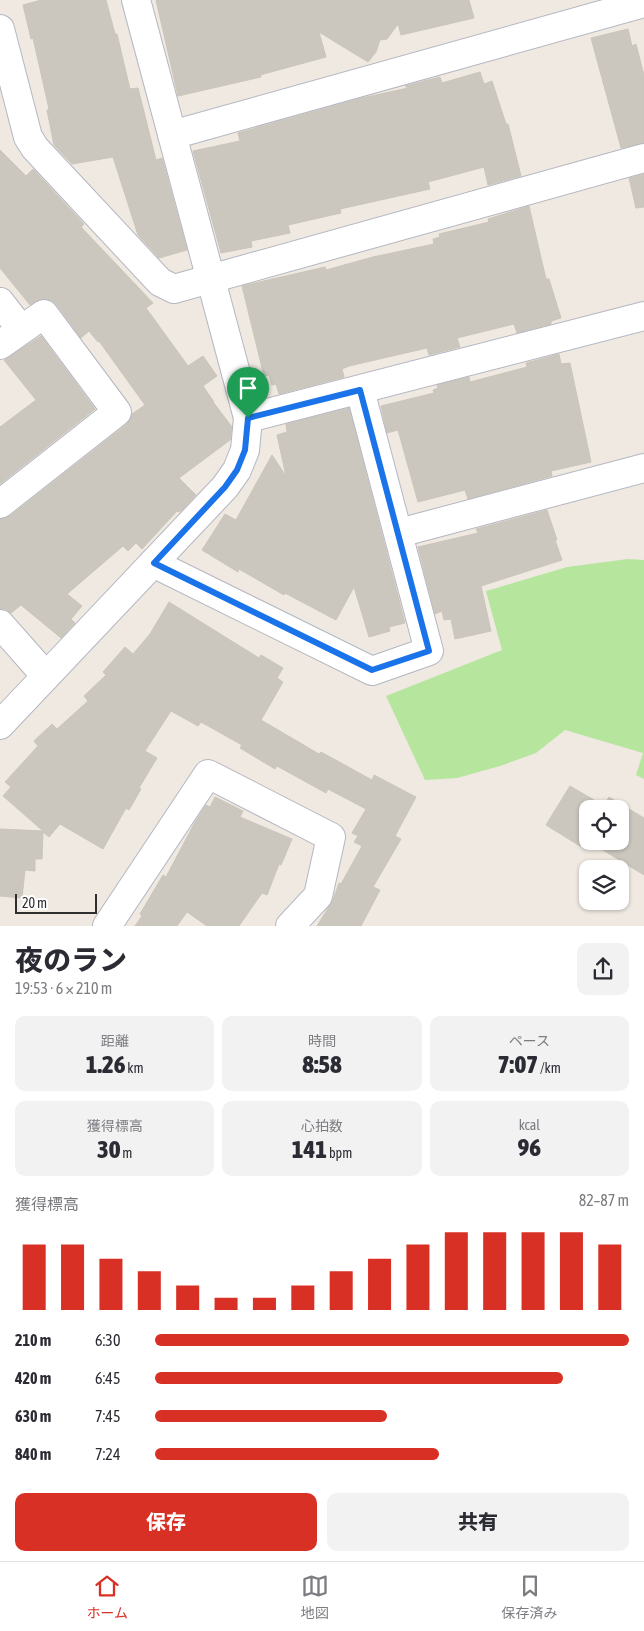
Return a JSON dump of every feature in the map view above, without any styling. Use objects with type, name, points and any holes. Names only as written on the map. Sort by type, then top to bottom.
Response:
[{"type":"street","points":[[0,725],[225,487],[237,470],[245,450],[248,418],[136,0]]},
{"type":"street","points":[[172,135],[644,3]]},
{"type":"street","points":[[0,29],[28,137],[35,148],[160,282],[174,289],[644,158]]},
{"type":"street","points":[[0,302],[21,329]]},
{"type":"street","points":[[0,345],[44,314],[117,412],[0,504]]},
{"type":"street","points":[[248,418],[644,316]]},
{"type":"street","points":[[154,563],[372,670],[429,651],[360,390]]},
{"type":"street","points":[[398,533],[644,468]]},
{"type":"street","points":[[0,624],[46,676]]},
{"type":"street","points":[[108,926],[208,774],[331,837],[318,896],[290,926]]},
{"type":"green space","points":[[628,559],[644,560],[644,779],[636,775],[643,753],[565,730],[536,753],[500,766],[457,778],[425,780],[386,696],[502,650],[486,591],[567,567]]},
{"type":"building","points":[[41,0],[106,0],[115,34],[117,34],[130,89],[138,88],[156,160],[162,158],[187,250],[159,258],[138,235],[113,157],[72,164],[54,145],[47,110],[49,109],[33,38],[31,39],[23,5]]},
{"type":"building","points":[[156,0],[469,0],[474,18],[401,35],[398,24],[387,39],[380,40],[376,52],[368,62],[319,32],[326,57],[260,75],[261,77],[178,96]]},
{"type":"building","points":[[628,29],[632,46],[636,44],[644,75],[644,143],[621,148],[591,38]]},
{"type":"building","points":[[480,72],[484,84],[492,81],[506,124],[508,124],[521,176],[488,185],[484,167],[428,182],[430,189],[340,209],[341,213],[288,225],[290,233],[251,241],[252,247],[221,253],[193,151],[240,141],[238,133],[362,98],[408,88],[405,86],[440,77],[442,83]]},
{"type":"building","points":[[0,150],[26,176],[33,169],[84,224],[81,227],[153,303],[146,308],[188,366],[203,356],[217,376],[203,386],[232,427],[230,440],[179,478],[196,495],[183,509],[179,512],[177,511],[142,549],[136,543],[128,551],[123,546],[67,594],[82,606],[71,619],[75,623],[61,638],[21,605],[11,613],[5,609],[0,609],[0,519],[10,516],[127,424],[132,414],[145,405],[99,341],[89,331],[81,338],[57,305],[51,300],[42,299],[30,305],[0,268]]},
{"type":"building","points":[[644,174],[644,207],[636,208],[629,178]]},
{"type":"building","points":[[529,206],[546,279],[549,279],[561,318],[551,321],[551,324],[517,333],[514,324],[457,338],[460,347],[429,355],[427,348],[349,366],[342,369],[344,377],[279,394],[276,384],[272,385],[269,375],[264,376],[242,286],[325,267],[326,270],[373,257],[434,244],[433,239],[440,237],[439,234],[489,222],[488,219]]},
{"type":"building","points":[[41,336],[95,409],[0,484],[0,427],[36,400],[4,360]]},
{"type":"building","points":[[559,354],[561,364],[570,363],[591,462],[551,471],[552,476],[468,499],[465,490],[418,502],[398,430],[387,433],[381,406],[434,393],[433,390],[438,388],[437,385],[469,377],[470,382],[527,367],[526,363]]},
{"type":"building","points":[[349,408],[405,623],[389,627],[390,631],[369,637],[354,587],[336,620],[285,593],[284,595],[239,569],[238,572],[202,550],[225,514],[236,520],[272,455],[286,476],[277,435],[287,432],[286,424]]},
{"type":"building","points":[[547,510],[562,560],[481,586],[491,631],[455,639],[451,619],[444,620],[442,611],[435,614],[418,547],[478,533],[476,529]]},
{"type":"building","points":[[169,602],[259,658],[261,655],[283,668],[277,678],[283,682],[261,720],[319,754],[321,752],[372,780],[374,775],[416,797],[395,836],[401,839],[373,887],[380,890],[361,926],[317,926],[333,900],[339,883],[341,884],[362,846],[354,842],[358,836],[352,833],[366,809],[328,789],[326,793],[277,766],[275,769],[240,748],[242,745],[201,722],[198,726],[171,711],[145,751],[157,758],[139,788],[141,789],[129,810],[126,808],[103,849],[60,824],[49,837],[43,832],[42,859],[35,859],[35,871],[25,870],[22,898],[0,896],[0,829],[43,831],[3,796],[11,787],[5,782],[38,746],[34,741],[52,724],[57,729],[88,701],[84,696],[106,675],[103,672],[125,647],[133,654],[150,634]]},
{"type":"building","points":[[570,786],[594,800],[579,800],[579,845],[546,825]]},
{"type":"building","points":[[215,797],[243,811],[240,817],[292,839],[281,865],[279,864],[267,895],[262,893],[239,926],[207,926],[187,912],[177,926],[135,926],[163,875],[166,877],[195,822],[206,805],[210,807]]},
{"type":"building","points":[[629,809],[644,818],[644,875],[629,866],[629,860],[619,860],[603,850],[629,850]]},
{"type":"route","points":[[360,390],[429,651],[372,670],[154,563],[225,487],[237,470],[245,450],[248,418],[360,390]]}]
